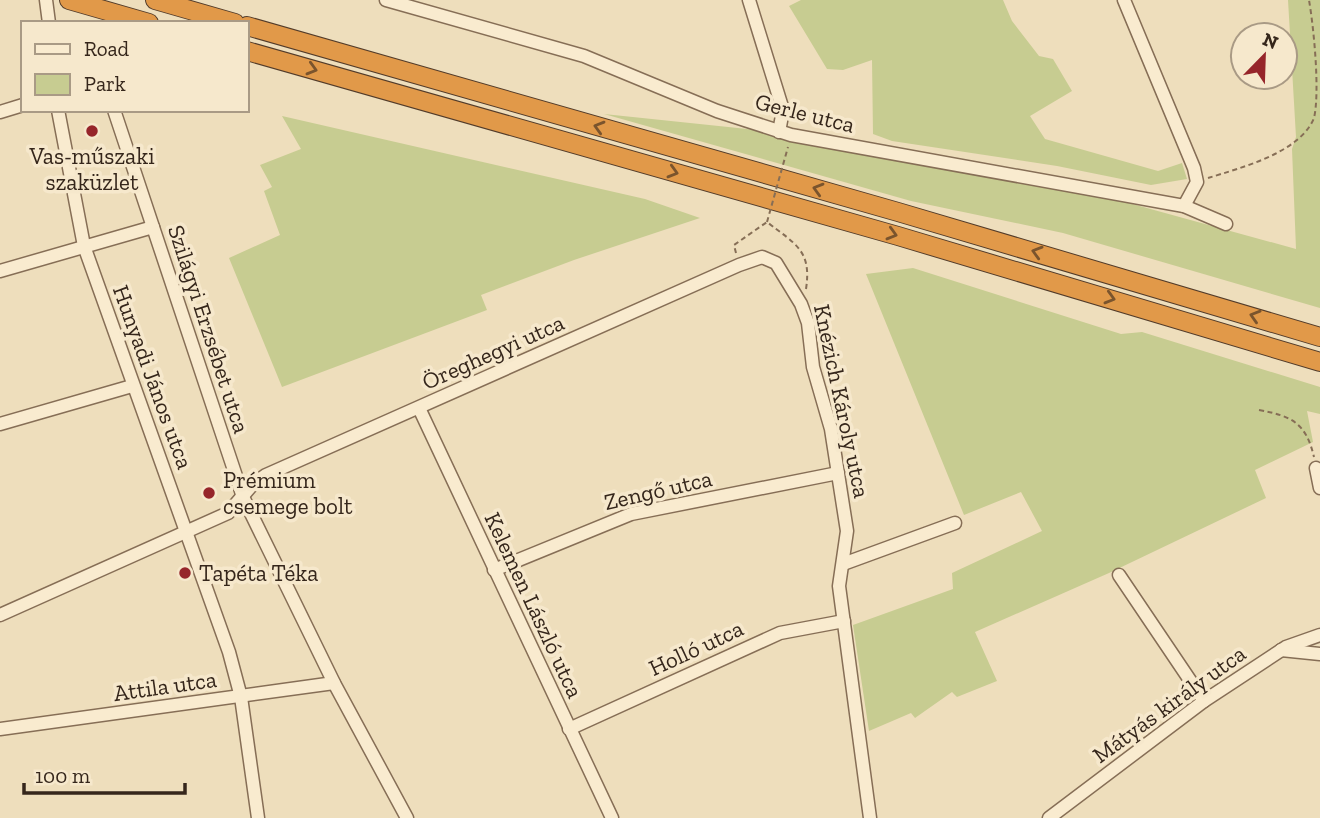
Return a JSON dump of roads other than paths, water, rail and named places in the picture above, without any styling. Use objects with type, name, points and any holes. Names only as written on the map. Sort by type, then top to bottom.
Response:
[{"type":"highway","points":[[69,0],[142,21]]},
{"type":"highway","points":[[155,0],[228,21]]},
{"type":"highway","points":[[248,26],[912,215],[1320,337]]},
{"type":"highway","points":[[248,51],[898,236],[1320,362]]},
{"type":"street","points":[[46,0],[49,21]]},
{"type":"street","name":"Gerle utca","points":[[386,0],[584,56],[717,111],[779,132],[1184,206],[1226,224]]},
{"type":"street","points":[[749,0],[783,110],[779,132]]},
{"type":"street","points":[[1124,0],[1197,182],[1184,206]]},
{"type":"street","points":[[0,111],[21,106]]},
{"type":"street","name":"Hunyadi János utca","points":[[58,112],[84,246],[132,386],[216,608],[241,697],[258,818]]},
{"type":"street","name":"Szilágyi Erzsébet utca","points":[[115,112],[243,497],[334,683],[407,818]]},
{"type":"street","points":[[0,271],[153,227]]},
{"type":"street","name":"Öreghegyi utca","points":[[0,615],[228,513],[266,475],[739,265],[757,258],[768,258]]},
{"type":"street","name":"Knézich Károly utca","points":[[768,258],[780,268],[802,303],[808,323],[813,367],[829,417],[847,531],[839,586],[870,818]]},
{"type":"street","points":[[0,424],[132,386]]},
{"type":"street","name":"Kelemen László utca","points":[[419,408],[612,818]]},
{"type":"street","points":[[1316,468],[1320,488]]},
{"type":"street","name":"Zengő utca","points":[[494,570],[631,514],[838,473]]},
{"type":"street","points":[[843,564],[955,523]]},
{"type":"street","points":[[1119,575],[1203,701]]},
{"type":"street","name":"Holló utca","points":[[569,729],[780,633],[844,621]]},
{"type":"street","name":"Mátyás király utca","points":[[1049,818],[1203,701],[1281,650],[1320,635]]},
{"type":"street","points":[[1281,650],[1320,654]]},
{"type":"street","name":"Attila utca","points":[[0,730],[334,683]]},
{"type":"place","name":"Vas-műszaki szaküzlet","points":[[92,131]]},
{"type":"place","name":"Prémium csemege bolt","points":[[209,493]]},
{"type":"place","name":"Tapéta Téka","points":[[185,573]]}]
